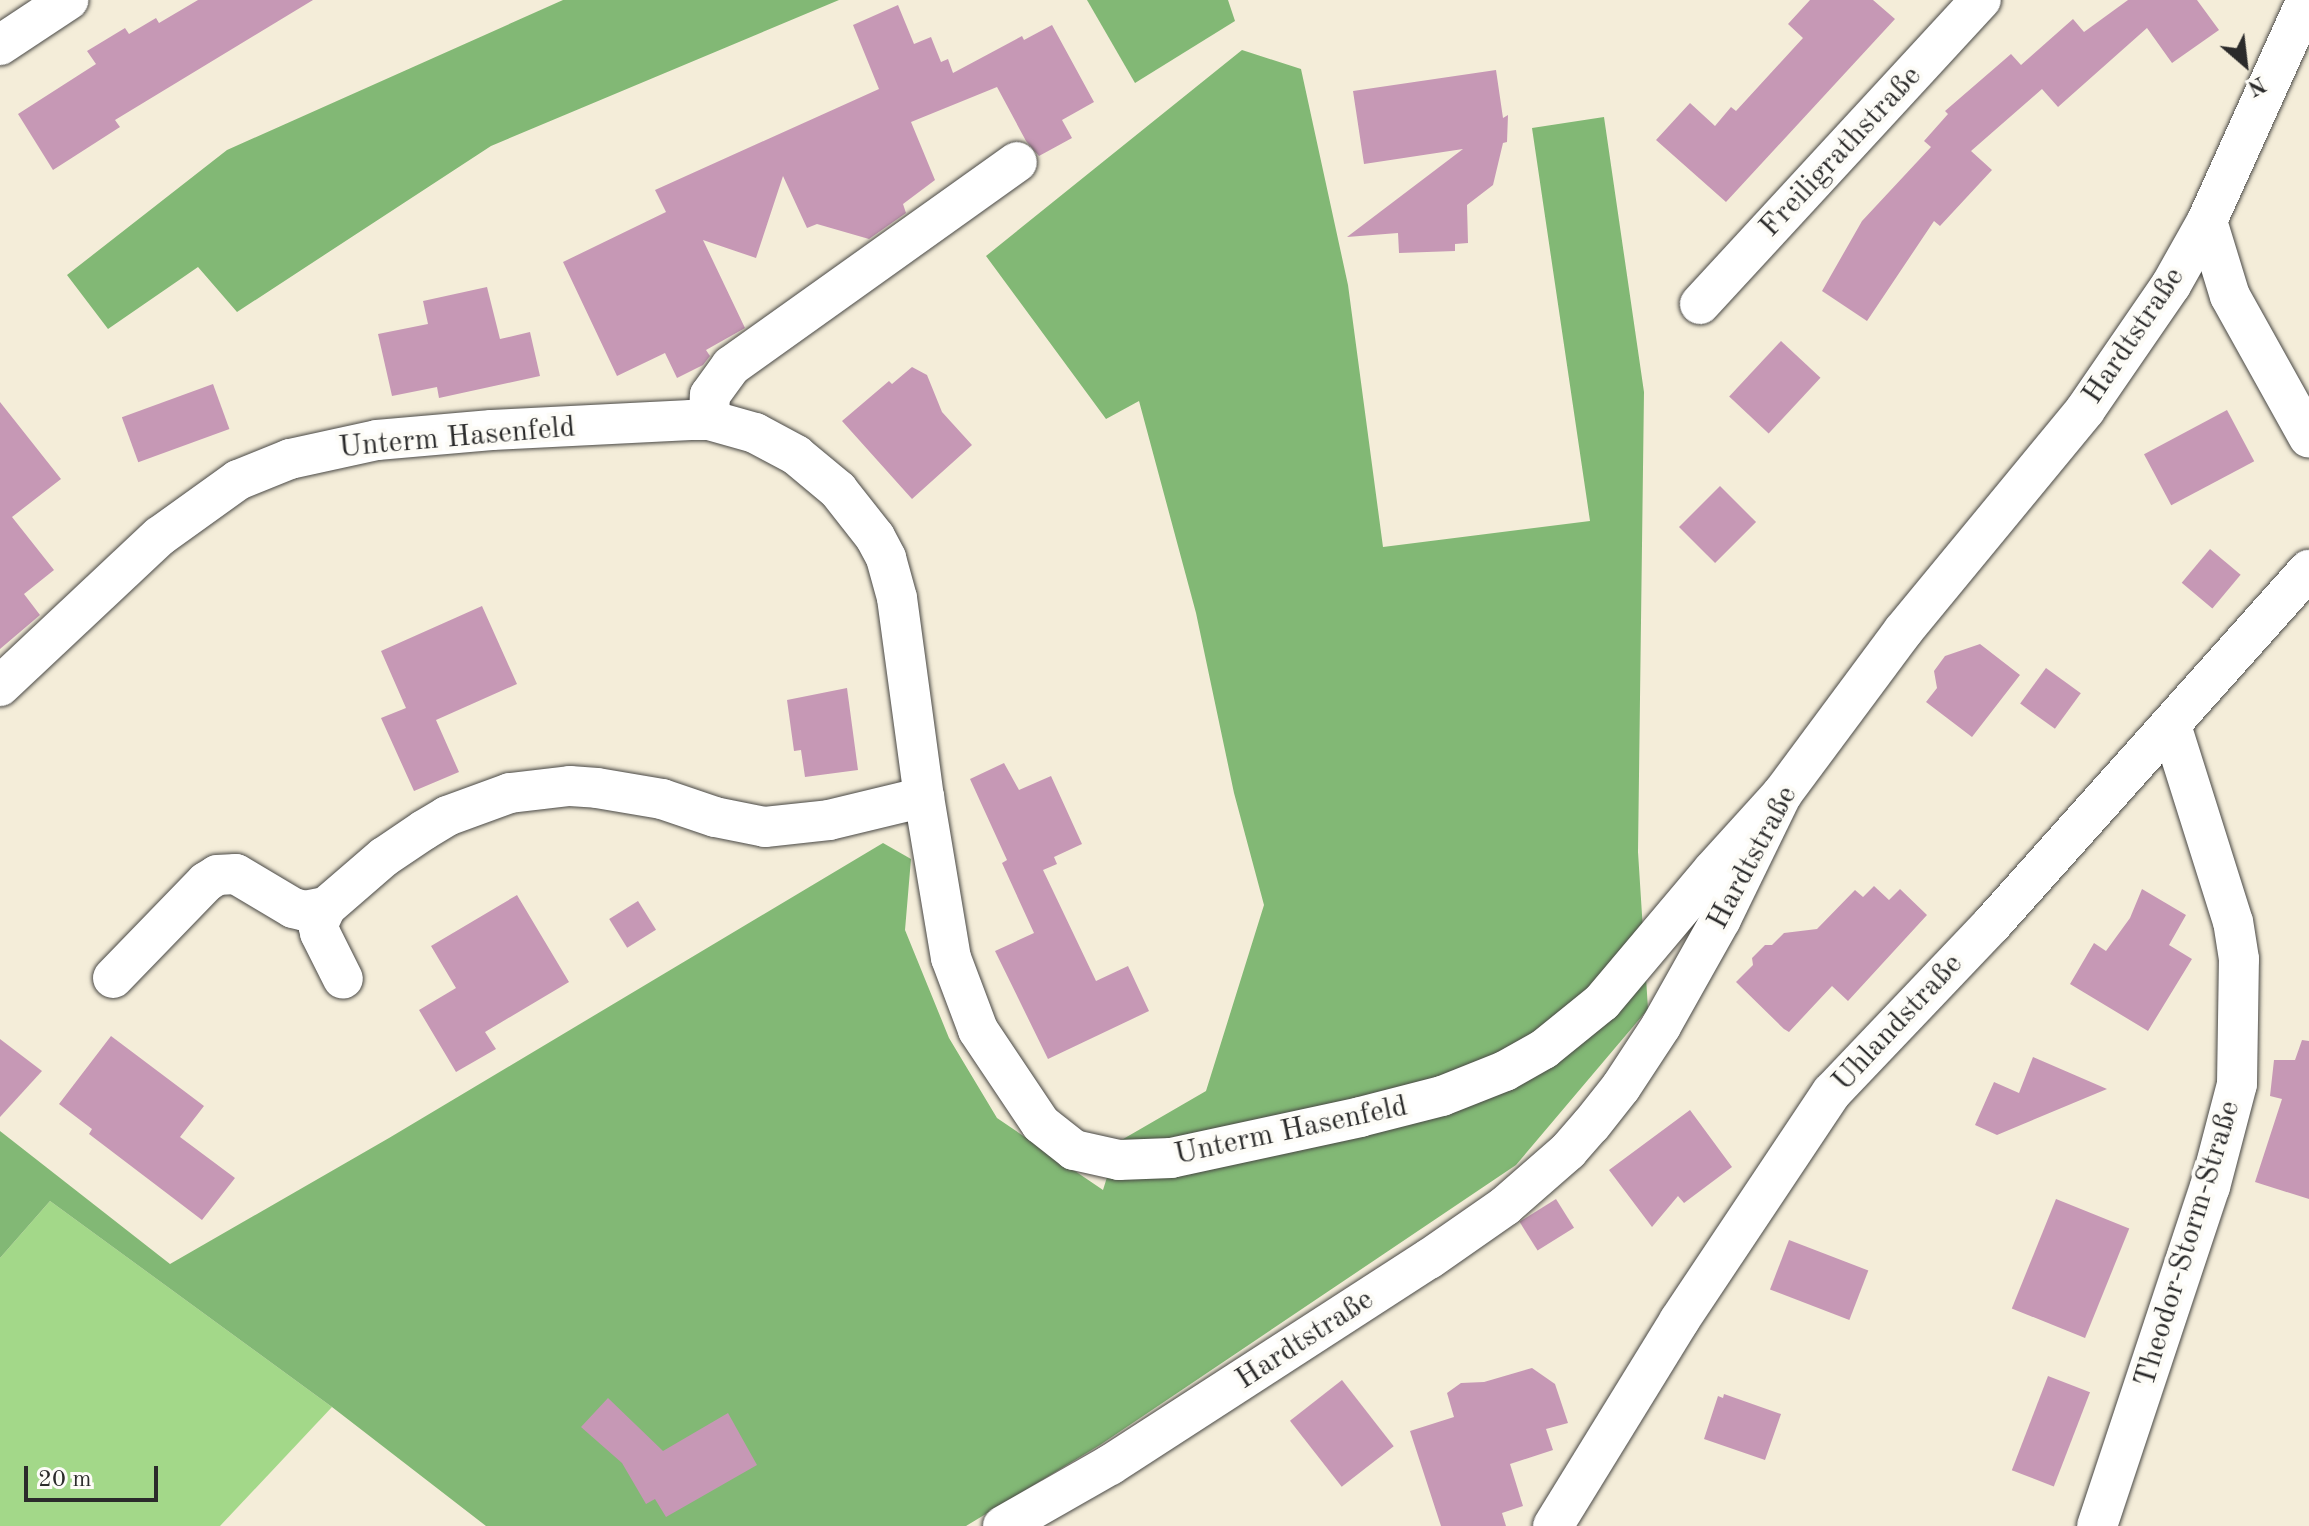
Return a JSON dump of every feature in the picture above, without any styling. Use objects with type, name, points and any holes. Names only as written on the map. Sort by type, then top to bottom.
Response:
[{"type":"street","points":[[0,45],[68,0]]},
{"type":"street","name":"Freiligrathstraße","points":[[1700,304],[1981,0]]},
{"type":"street","name":"Hardtstraße","points":[[1003,1526],[1110,1465],[1429,1259],[1505,1206],[1568,1151],[1645,1052],[1721,919],[1782,794],[1903,631],[2085,410],[2134,342],[2207,221],[2292,69],[2307,0]]},
{"type":"street","points":[[709,420],[710,395],[731,366],[1017,162]]},
{"type":"street","points":[[2207,221],[2230,296],[2309,438]]},
{"type":"street","name":"Unterm Hasenfeld","points":[[0,686],[160,536],[238,480],[313,452],[377,440],[492,430],[709,420],[755,433],[796,455],[838,490],[875,537],[886,558],[897,598],[924,797],[951,958],[967,1005],[994,1058],[1031,1113],[1056,1138],[1074,1150],[1096,1157],[1140,1161],[1211,1150],[1409,1106],[1505,1071],[1544,1049],[1602,1002],[1713,870],[1782,794]]},
{"type":"street","name":"Uhlandstraße","points":[[1553,1526],[1679,1321],[1832,1092],[1992,924],[2309,570]]},
{"type":"street","name":"Theodor-Storm-Straße","points":[[2097,1526],[2210,1187],[2237,1084],[2239,959],[2233,922],[2171,725]]},
{"type":"street","points":[[343,979],[320,933],[318,924],[326,907],[384,857],[447,816],[522,791],[570,786],[625,792],[662,799],[740,824],[765,827],[829,820],[924,797]]},
{"type":"street","points":[[113,978],[206,882],[217,875],[236,874],[293,908],[305,911],[326,907]]},
{"type":"green space","points":[[563,0],[839,0],[491,146],[237,312],[198,267],[108,329],[67,275],[227,150]]},
{"type":"green space","points":[[1087,0],[1228,0],[1235,21],[1135,83]]},
{"type":"green space","points":[[1242,50],[1301,69],[1348,285],[1383,547],[1590,521],[1532,128],[1604,117],[1644,392],[1638,852],[1648,1009],[1516,1165],[1100,1445],[966,1526],[486,1526],[332,1407],[50,1201],[0,1258],[0,1131],[170,1264],[389,1138],[883,843],[911,859],[905,930],[949,1038],[997,1118],[1103,1190],[1118,1142],[1206,1091],[1264,905],[1234,793],[1196,613],[1139,401],[1106,419],[986,256]]},
{"type":"green space","points":[[50,1201],[332,1407],[220,1526],[0,1526],[0,1258]]},
{"type":"building","points":[[198,0],[313,0],[115,120],[120,127],[53,170],[18,114],[96,64],[87,51],[125,28],[129,34],[156,18],[159,23]]},
{"type":"building","points":[[1810,0],[1873,0],[1895,19],[1726,202],[1656,140],[1690,103],[1715,126],[1731,107],[1736,111],[1803,38],[1788,24]]},
{"type":"building","points":[[2128,0],[2197,0],[2219,30],[2172,63],[2147,28],[2058,107],[2042,89],[1971,151],[1992,170],[1940,226],[1934,221],[1867,321],[1822,291],[1862,221],[1931,147],[1924,141],[1948,114],[1945,111],[2011,54],[2021,65],[2073,19],[2084,32]]},
{"type":"building","points":[[898,5],[914,44],[931,37],[941,62],[948,59],[953,73],[1022,36],[1024,40],[1052,25],[1094,102],[1062,120],[1072,138],[1039,156],[1026,141],[997,87],[911,122],[935,180],[903,204],[906,213],[869,239],[817,224],[807,228],[783,176],[756,258],[703,240],[745,328],[706,350],[710,356],[703,365],[677,378],[665,353],[617,376],[563,262],[666,212],[655,190],[879,89],[853,25]]},
{"type":"building","points":[[1496,70],[1503,118],[1508,115],[1507,142],[1503,143],[1493,185],[1467,205],[1468,243],[1455,244],[1455,251],[1399,253],[1398,233],[1347,237],[1463,149],[1364,164],[1353,91]]},
{"type":"building","points":[[487,287],[500,339],[530,332],[540,376],[439,398],[437,387],[392,396],[378,334],[428,324],[423,301]]},
{"type":"building","points":[[1781,341],[1820,378],[1769,433],[1729,397]]},
{"type":"building","points":[[912,367],[927,375],[942,412],[972,445],[912,499],[842,421],[889,381],[892,384]]},
{"type":"building","points":[[213,384],[229,429],[138,462],[122,417]]},
{"type":"building","points":[[0,402],[61,479],[12,517],[54,570],[24,594],[40,615],[0,649]]},
{"type":"building","points":[[2227,410],[2254,461],[2171,505],[2144,454]]},
{"type":"building","points":[[1720,486],[1756,522],[1715,563],[1679,527]]},
{"type":"building","points":[[2210,549],[2241,575],[2212,608],[2182,583]]},
{"type":"building","points":[[482,606],[517,684],[436,720],[459,772],[414,791],[381,718],[406,708],[381,651]]},
{"type":"building","points":[[1980,644],[2020,675],[1972,737],[1926,702],[1937,688],[1934,671],[1945,656]]},
{"type":"building","points":[[2046,668],[2081,693],[2055,729],[2020,704]]},
{"type":"building","points":[[847,688],[858,770],[805,777],[801,750],[794,751],[787,700]]},
{"type":"building","points":[[1004,763],[1019,790],[1051,776],[1082,844],[1054,857],[1057,864],[1043,870],[1096,981],[1128,966],[1149,1011],[1048,1059],[995,951],[1034,933],[1002,863],[1007,860],[970,779]]},
{"type":"building","points":[[1874,886],[1889,900],[1900,889],[1927,915],[1848,1001],[1832,986],[1789,1032],[1784,1029],[1736,982],[1753,965],[1752,958],[1765,945],[1772,945],[1784,933],[1817,929],[1855,890],[1863,897]]},
{"type":"building","points":[[2142,889],[2186,915],[2169,945],[2192,959],[2148,1031],[2070,984],[2094,943],[2106,951],[2130,918]]},
{"type":"building","points":[[517,895],[569,982],[485,1032],[496,1049],[456,1072],[419,1010],[456,988],[431,946]]},
{"type":"building","points":[[638,901],[656,930],[627,948],[609,919]]},
{"type":"building","points":[[111,1036],[204,1106],[180,1137],[235,1178],[202,1220],[89,1134],[92,1129],[59,1104]]},
{"type":"building","points":[[0,1039],[42,1071],[0,1117]]},
{"type":"building","points":[[2302,1040],[2309,1041],[2309,1199],[2255,1182],[2282,1099],[2270,1096],[2274,1060],[2295,1060]]},
{"type":"building","points":[[2033,1057],[2107,1089],[1997,1135],[1975,1125],[1994,1082],[2019,1093]]},
{"type":"building","points":[[1690,1110],[1732,1167],[1684,1203],[1678,1196],[1652,1227],[1609,1170]]},
{"type":"building","points":[[1556,1199],[1574,1228],[1538,1251],[1520,1222]]},
{"type":"building","points":[[2056,1199],[2129,1229],[2085,1338],[2012,1308]]},
{"type":"building","points":[[1789,1240],[1868,1270],[1849,1320],[1770,1289]]},
{"type":"building","points":[[1532,1368],[1555,1384],[1568,1423],[1546,1429],[1553,1450],[1510,1464],[1523,1506],[1502,1513],[1506,1526],[1441,1526],[1410,1431],[1454,1417],[1447,1393],[1461,1383],[1484,1382]]},
{"type":"building","points":[[2048,1376],[2090,1392],[2054,1486],[2012,1470]]},
{"type":"building","points":[[1342,1380],[1394,1446],[1342,1487],[1290,1421]]},
{"type":"building","points":[[1724,1394],[1781,1414],[1765,1460],[1704,1439],[1718,1396],[1723,1398]]},
{"type":"building","points":[[608,1398],[663,1451],[728,1413],[757,1465],[666,1517],[655,1499],[646,1504],[622,1463],[581,1427]]}]
